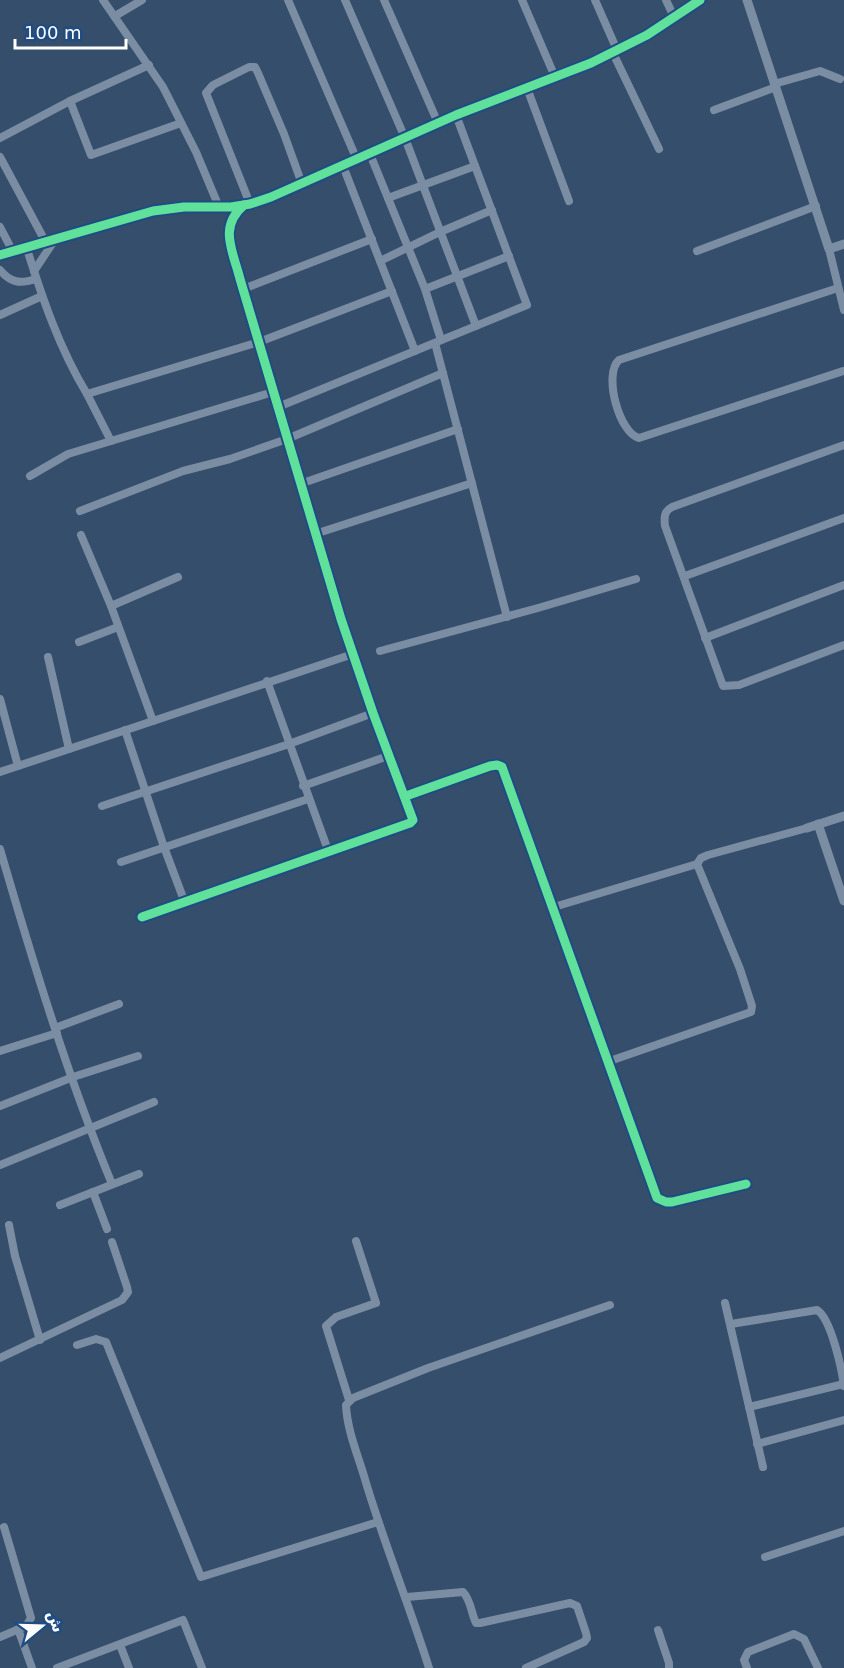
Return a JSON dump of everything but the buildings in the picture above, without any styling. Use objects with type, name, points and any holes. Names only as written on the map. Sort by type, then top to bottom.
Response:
[{"type":"street","points":[[104,0],[163,87],[202,164],[219,207]]},
{"type":"street","points":[[115,16],[142,0]]},
{"type":"street","points":[[288,0],[357,160]]},
{"type":"street","points":[[345,0],[405,138],[476,326]]},
{"type":"street","points":[[384,0],[438,123]]},
{"type":"street","points":[[522,0],[555,77]]},
{"type":"street","points":[[595,0],[615,52],[659,149]]},
{"type":"street","points":[[666,0],[674,17]]},
{"type":"street","points":[[0,255],[153,211],[247,204],[302,184],[456,115],[615,52],[700,0]]},
{"type":"street","points":[[747,0],[816,206],[844,310]]},
{"type":"street","points":[[0,138],[70,101],[149,66]]},
{"type":"street","points":[[247,204],[206,93],[213,85],[249,67],[255,67],[258,73],[302,184]]},
{"type":"street","points":[[714,110],[820,71],[840,79]]},
{"type":"street","points":[[527,88],[569,201]]},
{"type":"street","points":[[70,101],[91,155],[182,123]]},
{"type":"street","points":[[278,407],[527,305],[456,115]]},
{"type":"street","points":[[370,154],[425,290],[438,341],[443,373],[507,617]]},
{"type":"street","points":[[0,156],[45,241]]},
{"type":"street","points":[[388,198],[475,165]]},
{"type":"street","points":[[344,166],[415,351]]},
{"type":"street","points":[[142,918],[410,823],[413,817],[388,756],[353,654],[315,534],[243,288],[229,232],[232,217],[247,204]]},
{"type":"street","points":[[697,252],[816,206]]},
{"type":"street","points":[[380,261],[440,231],[492,210]]},
{"type":"street","points":[[0,227],[12,250]]},
{"type":"street","points":[[0,270],[7,278],[17,283],[35,275],[56,238]]},
{"type":"street","points":[[243,288],[372,239]]},
{"type":"street","points":[[829,249],[844,244]]},
{"type":"street","points":[[26,246],[42,296],[64,352],[111,441]]},
{"type":"street","points":[[425,290],[509,256]]},
{"type":"street","points":[[838,288],[619,360],[614,364],[611,377],[625,427],[639,438],[844,369],[844,379]]},
{"type":"street","points":[[87,394],[259,342],[392,291]]},
{"type":"street","points":[[0,315],[42,296]]},
{"type":"street","points":[[80,512],[183,471],[230,459],[287,439],[443,373]]},
{"type":"street","points":[[30,476],[68,454],[273,392]]},
{"type":"street","points":[[300,484],[458,429]]},
{"type":"street","points":[[844,445],[669,509],[664,517],[665,526],[685,576],[721,683],[726,687],[738,685],[844,645]]},
{"type":"street","points":[[315,534],[472,483]]},
{"type":"street","points":[[685,576],[844,518]]},
{"type":"street","points":[[81,535],[111,606],[153,721]]},
{"type":"street","points":[[111,606],[178,577]]},
{"type":"street","points":[[380,651],[636,579]]},
{"type":"street","points":[[705,638],[844,585]]},
{"type":"street","points":[[79,642],[118,627]]},
{"type":"street","points":[[0,772],[353,654]]},
{"type":"street","points":[[48,657],[69,749]]},
{"type":"street","points":[[267,681],[328,853]]},
{"type":"street","points":[[0,699],[18,766]]},
{"type":"street","points":[[102,806],[289,744],[373,713]]},
{"type":"street","points":[[125,730],[164,848],[185,903]]},
{"type":"street","points":[[303,786],[388,756]]},
{"type":"street","points":[[406,796],[490,766],[502,767],[657,1198],[672,1202],[746,1184]]},
{"type":"street","points":[[121,862],[308,799]]},
{"type":"street","points":[[554,907],[697,864],[700,858],[708,855],[844,816]]},
{"type":"street","points":[[818,824],[844,901]]},
{"type":"street","points":[[0,849],[56,1031],[89,1128],[112,1184]]},
{"type":"street","points":[[607,1062],[751,1012],[752,1006],[740,969],[697,864]]},
{"type":"street","points":[[0,1051],[56,1031],[119,1004]]},
{"type":"street","points":[[0,1106],[73,1077],[138,1056]]},
{"type":"street","points":[[0,1165],[154,1102]]},
{"type":"street","points":[[60,1205],[139,1174]]},
{"type":"street","points":[[93,1192],[107,1229]]},
{"type":"street","points":[[9,1225],[15,1256],[40,1340]]},
{"type":"street","points":[[349,1400],[326,1326],[336,1317],[376,1303],[356,1241]]},
{"type":"street","points":[[0,1358],[122,1300],[126,1296],[127,1287],[112,1242]]},
{"type":"street","points":[[725,1303],[763,1467]]},
{"type":"street","points":[[429,1668],[378,1522],[349,1427],[346,1405],[349,1400],[428,1368],[610,1305]]},
{"type":"street","points":[[731,1324],[820,1311],[825,1317],[836,1350],[844,1385],[749,1407]]},
{"type":"street","points":[[77,1345],[96,1340],[106,1342],[201,1577],[378,1522]]},
{"type":"street","points":[[757,1444],[844,1420]]},
{"type":"street","points":[[0,1636],[26,1626],[31,1618],[4,1527]]},
{"type":"street","points":[[765,1557],[844,1531]]},
{"type":"street","points":[[406,1597],[463,1592],[476,1623],[570,1603],[577,1606],[587,1638],[584,1642],[526,1668]]},
{"type":"street","points":[[57,1668],[80,1664],[183,1620],[202,1668]]},
{"type":"street","points":[[18,1629],[32,1668]]},
{"type":"street","points":[[658,1630],[669,1668]]},
{"type":"street","points":[[747,1668],[744,1659],[748,1652],[794,1634],[804,1639],[818,1668]]},
{"type":"street","points":[[120,1645],[129,1668]]},
{"type":"cycle path","points":[[0,255],[153,211],[184,207],[231,207],[271,197],[456,115],[591,63],[647,35],[700,0]]},
{"type":"cycle path","points":[[142,917],[410,823],[413,820],[341,619],[231,249],[229,231],[231,222],[244,205]]},
{"type":"cycle path","points":[[406,796],[490,766],[502,767],[657,1198],[672,1202],[746,1184]]}]
